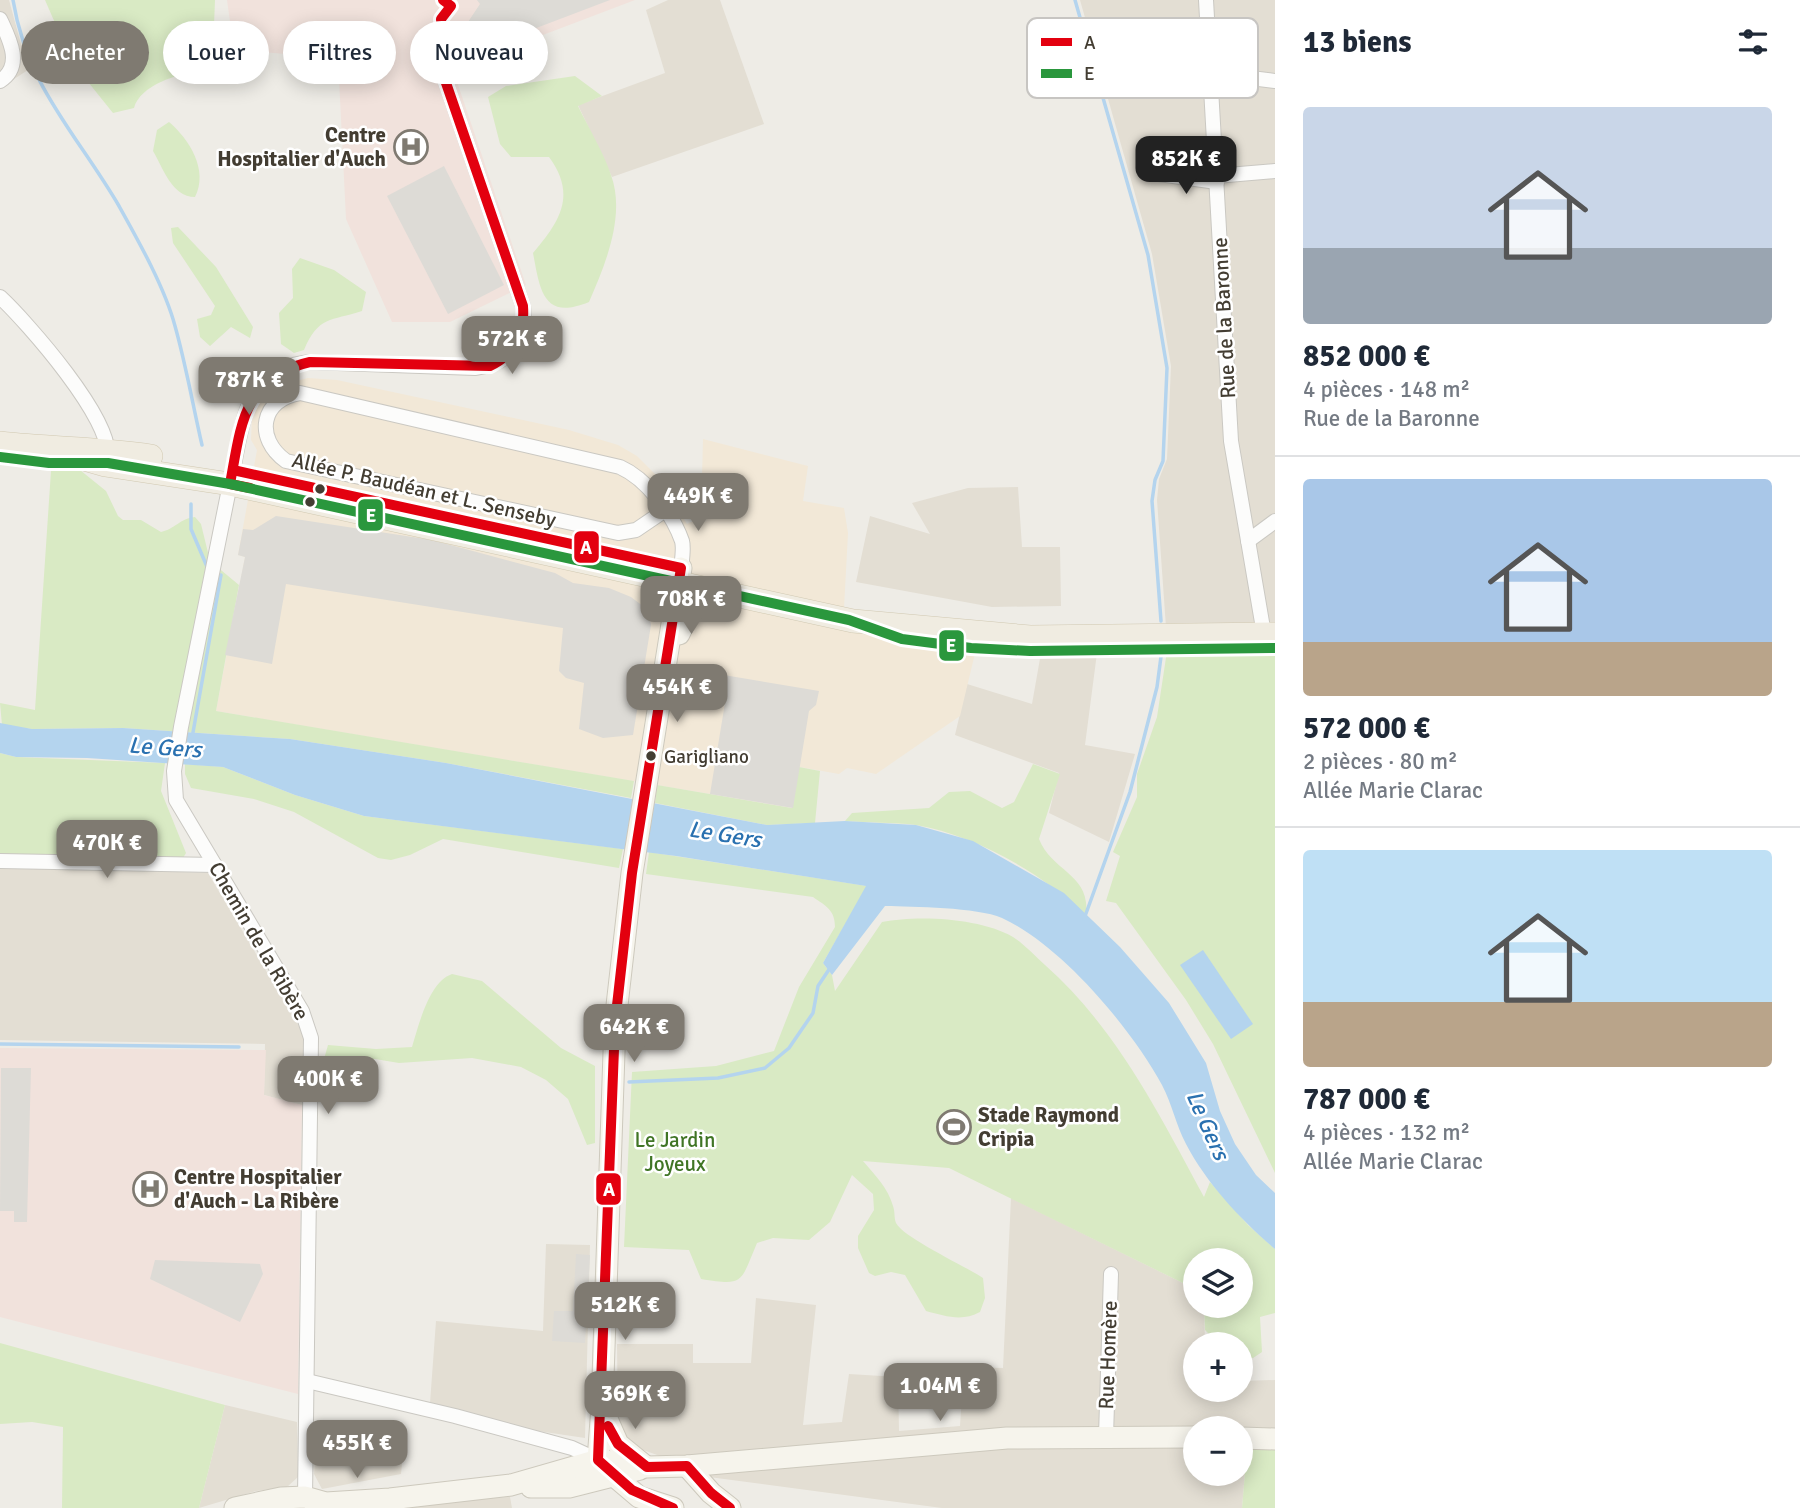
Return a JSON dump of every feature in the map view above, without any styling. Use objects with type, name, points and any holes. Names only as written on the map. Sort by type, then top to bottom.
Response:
[{"type":"main road","points":[[0,443],[232,477],[680,576],[853,607],[905,625]]},
{"type":"main road","points":[[680,576],[710,590],[853,621],[1030,637],[1270,634]]},
{"type":"street","name":"Rue de la Baronne","points":[[1206,0],[1207,18]]},
{"type":"street","points":[[0,19],[13,50],[11,68],[0,81]]},
{"type":"street","points":[[446,84],[523,306],[526,322],[519,344],[512,354],[490,366],[310,362],[284,367],[260,384],[277,401],[300,393],[620,467],[645,482],[683,542],[680,576],[632,873],[611,1092],[601,1415],[607,1466]]},
{"type":"street","name":"Rue de la Baronne","points":[[1212,98],[1231,441],[1248,541],[1270,634]]},
{"type":"street","points":[[1159,174],[1216,179],[1275,171]]},
{"type":"street","points":[[0,297],[34,330],[67,374],[99,422],[107,457]]},
{"type":"street","name":"Chemin de la Ribère","points":[[260,384],[246,409],[174,771],[176,800],[302,1011],[312,1038],[307,1381],[317,1503]]},
{"type":"street","name":"Allée P. Baudéan et L. Senseby","points":[[277,401],[267,416],[266,434],[276,454],[286,461],[618,533],[636,530],[664,511]]},
{"type":"street","points":[[1248,541],[1275,521]]},
{"type":"street","points":[[663,682],[685,617],[694,602],[710,590]]},
{"type":"street","points":[[0,861],[215,865]]},
{"type":"street","name":"Rue Homère","points":[[1106,1436],[1111,1274]]},
{"type":"street","points":[[307,1381],[455,1416],[572,1448],[607,1466],[639,1497],[673,1508]]},
{"type":"street","points":[[572,1448],[591,1437],[601,1415]]},
{"type":"street","points":[[601,1415],[618,1444],[647,1467]]},
{"type":"street","points":[[235,1508],[268,1500],[391,1504],[512,1485],[607,1466],[687,1465],[1007,1438],[1183,1437]]},
{"type":"street","points":[[1253,1438],[1275,1439]]},
{"type":"street","points":[[687,1465],[711,1493],[730,1508]]},
{"type":"shaded area","points":[[0,0],[9,0],[21,44],[21,74],[0,88]]},
{"type":"shaded area","name":"Centre Hospitalier d'Auch","points":[[227,0],[635,0],[548,33],[548,21],[410,21],[410,84],[458,84],[526,285],[450,322],[392,322],[346,219],[339,84],[396,84],[396,21],[283,21],[283,54],[269,53],[269,21],[230,21]]},
{"type":"shaded area","points":[[477,0],[610,0],[548,24],[548,21],[469,21],[480,4]]},
{"type":"shaded area","points":[[668,0],[720,0],[764,124],[612,177],[578,105],[665,73],[646,10]]},
{"type":"shaded area","points":[[1080,0],[1275,0],[1275,624],[1166,627],[1157,500],[1159,479],[1167,459],[1171,366],[1152,254],[1108,98],[1258,98],[1258,18],[1085,18]]},
{"type":"shaded area","points":[[444,166],[504,285],[448,314],[387,196]]},
{"type":"shaded area","points":[[308,378],[337,380],[569,430],[618,445],[637,456],[656,475],[687,524],[701,517],[703,439],[808,466],[803,501],[844,508],[848,533],[843,627],[977,645],[960,716],[876,774],[847,768],[839,774],[800,767],[793,808],[216,711],[245,557],[238,555],[257,450],[251,440],[252,418],[258,403],[273,387]]},
{"type":"shaded area","points":[[1018,487],[1022,547],[1060,547],[1061,606],[992,607],[856,582],[870,516],[930,534],[912,503],[968,488]]},
{"type":"shaded area","points":[[276,516],[432,540],[555,573],[573,583],[609,588],[631,597],[648,610],[651,625],[633,735],[603,738],[579,729],[584,683],[566,678],[559,671],[563,628],[286,584],[272,664],[225,655],[245,557],[238,555],[243,529],[253,530]]},
{"type":"shaded area","points":[[1041,653],[1097,653],[1085,745],[1135,754],[1109,842],[1049,813],[1059,773],[955,735],[967,684],[1032,704]]},
{"type":"shaded area","points":[[694,670],[819,691],[816,705],[809,711],[793,808],[710,794],[726,697],[691,691]]},
{"type":"shaded area","points":[[0,866],[208,873],[303,1033],[306,1043],[305,1106],[264,1095],[265,1044],[0,1040]]},
{"type":"shaded area","name":"Centre Hospitalier d'Auch - La Ribère","points":[[0,1048],[266,1050],[264,1095],[302,1105],[298,1394],[0,1317]]},
{"type":"shaded area","points":[[1,1068],[31,1068],[27,1222],[14,1222],[14,1211],[0,1211]]},
{"type":"shaded area","points":[[1011,1198],[1183,1283],[1183,1318],[1204,1318],[1205,1332],[1183,1332],[1183,1402],[1253,1402],[1253,1381],[1275,1380],[1275,1449],[1253,1449],[1253,1416],[1183,1416],[1183,1486],[1244,1486],[1242,1508],[942,1508],[709,1477],[688,1460],[660,1456],[629,1445],[618,1426],[617,1344],[693,1344],[693,1363],[751,1363],[756,1298],[816,1305],[803,1425],[842,1422],[849,1374],[898,1377],[899,1431],[960,1426],[964,1367],[1003,1368]]},
{"type":"shaded area","points":[[546,1244],[590,1245],[585,1438],[538,1431],[430,1403],[436,1321],[543,1331]]},
{"type":"shaded area","points":[[576,1254],[590,1255],[585,1343],[552,1341],[554,1311],[573,1311]]},
{"type":"shaded area","points":[[155,1260],[260,1264],[263,1274],[240,1322],[150,1279]]},
{"type":"shaded area","points":[[225,1405],[297,1422],[298,1477],[287,1487],[256,1491],[199,1508]]},
{"type":"shaded area","points":[[317,1420],[404,1442],[401,1474],[322,1489],[314,1474]]},
{"type":"shaded area","points":[[510,1497],[512,1508],[360,1508],[476,1498]]},
{"type":"green space","points":[[45,0],[215,0],[214,21],[163,21],[163,81],[144,93],[134,108],[113,113],[90,84],[149,84],[149,21],[54,21]]},
{"type":"green space","points":[[575,76],[602,96],[578,106],[608,166],[615,191],[615,223],[607,256],[589,302],[574,307],[562,308],[553,305],[546,298],[538,279],[533,253],[551,230],[562,207],[562,184],[557,171],[549,157],[511,157],[500,144],[488,97],[506,86],[548,84],[548,80]]},
{"type":"green space","points":[[169,122],[190,146],[195,156],[200,176],[195,197],[187,196],[174,187],[153,151],[157,130]]},
{"type":"green space","points":[[178,227],[216,267],[253,327],[250,338],[231,327],[210,346],[200,337],[197,319],[211,315],[215,306],[173,243],[171,228]]},
{"type":"green space","points":[[300,258],[334,270],[366,292],[362,311],[320,325],[304,350],[294,353],[281,344],[279,313],[293,298],[292,269]]},
{"type":"green space","points":[[80,470],[106,491],[118,516],[123,520],[141,520],[161,532],[195,517],[201,524],[210,561],[239,585],[216,711],[634,781],[631,798],[446,763],[290,739],[123,728],[32,729],[2,725],[0,703],[35,710],[51,471]]},
{"type":"green space","points":[[1275,650],[1275,1173],[1213,1044],[1186,1000],[1116,903],[1106,901],[1120,856],[1113,852],[1137,797],[1137,774],[1157,717],[1167,651]]},
{"type":"green space","points":[[0,753],[16,757],[165,763],[161,791],[186,853],[183,858],[0,854]]},
{"type":"green space","points":[[185,764],[223,767],[295,795],[364,816],[623,849],[619,868],[443,839],[410,855],[391,860],[378,858],[294,812],[254,799],[191,788],[185,774]]},
{"type":"green space","points":[[1033,764],[1060,774],[1039,839],[1045,850],[1083,890],[1086,915],[1029,871],[961,838],[916,825],[845,821],[852,813],[929,808],[949,792],[970,791],[1002,808],[1014,802]]},
{"type":"green space","points":[[799,767],[820,771],[815,823],[767,825],[655,803],[657,785],[792,808]]},
{"type":"green space","name":"Stade Raymond Cripia","points":[[649,852],[867,886],[823,963],[832,975],[835,991],[882,922],[931,919],[967,922],[999,931],[1021,943],[1071,990],[1115,1045],[1153,1104],[1204,1197],[1210,1182],[1248,1225],[1275,1249],[1275,1313],[1260,1317],[1262,1352],[1253,1358],[1253,1332],[1205,1330],[1204,1318],[1253,1318],[1253,1248],[1183,1248],[1183,1283],[949,1168],[863,1161],[888,1193],[896,1223],[901,1229],[922,1244],[983,1278],[985,1298],[980,1312],[967,1317],[926,1311],[905,1275],[891,1272],[875,1276],[869,1273],[858,1248],[858,1236],[874,1210],[873,1194],[852,1175],[830,1222],[809,1240],[773,1238],[757,1243],[743,1274],[734,1281],[701,1279],[689,1250],[624,1247],[632,1072],[716,1066],[774,1051],[799,987],[835,927],[831,912],[813,897],[646,874]]},
{"type":"green space","points":[[452,974],[482,981],[561,1048],[595,1066],[595,1143],[587,1145],[568,1099],[546,1080],[521,1067],[472,1058],[399,1063],[375,1059],[327,1065],[324,1059],[328,1045],[376,1049],[412,1047],[431,995],[444,978]]},
{"type":"green space","points":[[0,1343],[225,1405],[199,1508],[62,1508],[63,1427],[32,1422],[0,1424]]},
{"type":"green space","points":[[1253,1449],[1275,1449],[1275,1508],[1242,1508],[1244,1486],[1253,1486]]},
{"type":"water","name":"Le Gers","points":[[0,723],[32,729],[123,728],[290,739],[446,763],[767,825],[845,821],[916,825],[973,841],[1064,893],[1120,947],[1169,1003],[1206,1063],[1220,1111],[1235,1144],[1256,1175],[1275,1193],[1275,1249],[1237,1214],[1194,1159],[1162,1085],[1113,1014],[1048,947],[1002,918],[961,910],[885,906],[832,975],[823,963],[866,886],[676,856],[364,816],[295,795],[223,767],[87,758],[16,757],[0,753]]},
{"type":"water","points":[[1203,950],[1253,1024],[1231,1039],[1180,965]]},
{"type":"waterway","points":[[13,0],[20,31],[42,84],[119,206],[165,296],[179,341],[202,445]]},
{"type":"waterway","points":[[1075,0],[1080,18]]},
{"type":"waterway","points":[[1103,98],[1148,255],[1167,368],[1163,461],[1155,480],[1152,501],[1161,621]]},
{"type":"waterway","points":[[191,504],[191,529],[208,569]]},
{"type":"waterway","name":"Le Gers","points":[[192,738],[221,575]]},
{"type":"waterway","points":[[1084,919],[1130,792],[1157,687],[1162,649]]},
{"type":"waterway","points":[[629,1082],[718,1078],[765,1068],[789,1048],[813,1013],[818,986],[830,968]]},
{"type":"waterway","points":[[0,1044],[239,1047]]},
{"type":"transit line","name":"A","points":[[250,488],[230,484],[242,423],[258,392],[271,379],[288,369],[310,362],[490,366],[506,355],[517,342],[522,326],[523,306],[445,80],[441,19],[451,6],[443,0]]},
{"type":"transit line","name":"E","points":[[0,457],[49,463],[108,463],[230,484],[849,620],[902,639],[971,648],[1030,651],[1275,648]]},
{"type":"transit line","name":"A","points":[[233,470],[681,568],[632,873],[615,1023],[598,1460],[632,1490],[673,1508]]},
{"type":"transit line","name":"A","points":[[608,1426],[618,1444],[647,1467],[687,1466],[711,1493],[730,1508]]},
{"type":"place","name":"Centre Hospitalier d'Auch","points":[[411,147]]},
{"type":"place","name":"Garigliano","points":[[651,756]]},
{"type":"place","name":"Stade Raymond Cripia","points":[[954,1127]]},
{"type":"place","name":"Centre Hospitalier d'Auch - La Ribère","points":[[150,1189]]},
{"type":"park label","name":"Le Jardin Joyeux","points":[[675,1152]]}]
